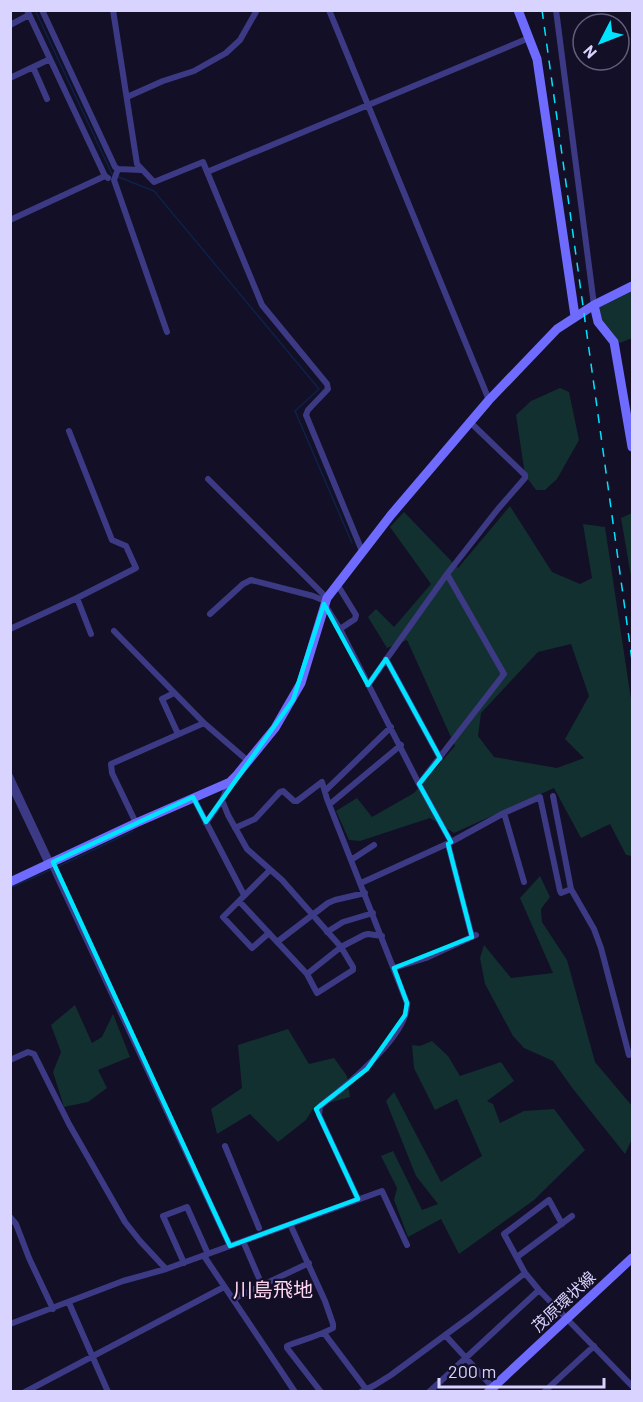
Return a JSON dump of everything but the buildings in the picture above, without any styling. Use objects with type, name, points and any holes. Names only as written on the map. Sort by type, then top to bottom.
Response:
[{"type":"street","points":[[42,10],[118,170]]},
{"type":"street","points":[[113,10],[137,164],[154,182],[203,162],[262,305],[327,384],[328,389],[306,415],[362,551]]},
{"type":"street","points":[[127,97],[194,71],[226,53],[240,39],[257,10]]},
{"type":"street","points":[[328,10],[489,400]]},
{"type":"street","points":[[518,10],[537,59],[575,316]]},
{"type":"street","points":[[556,10],[594,305],[598,322],[614,342],[633,447]]},
{"type":"street","points":[[10,25],[28,13],[105,176],[114,180]]},
{"type":"street","points":[[207,172],[529,39]]},
{"type":"street","points":[[10,78],[50,59]]},
{"type":"street","points":[[33,67],[47,99]]},
{"type":"street","points":[[118,170],[141,170]]},
{"type":"street","points":[[118,170],[114,180],[167,332]]},
{"type":"street","points":[[10,220],[105,176]]},
{"type":"street","points":[[206,823],[222,800],[230,782],[274,728],[301,683],[326,601],[362,551],[489,400],[557,329],[594,305],[633,286]]},
{"type":"street","points":[[368,685],[447,574],[498,508],[525,478],[525,475],[470,422]]},
{"type":"street","points":[[10,629],[136,568],[126,546],[112,540],[69,431]]},
{"type":"street","points":[[208,479],[326,601],[450,843],[474,936],[426,958],[394,968]]},
{"type":"street","points":[[419,784],[504,674],[447,574]]},
{"type":"street","points":[[210,614],[243,584],[251,580],[326,601]]},
{"type":"street","points":[[337,584],[356,615],[355,619],[340,628]]},
{"type":"street","points":[[77,598],[91,634]]},
{"type":"street","points":[[114,631],[204,723],[248,761]]},
{"type":"street","points":[[386,659],[440,758]]},
{"type":"street","points":[[174,693],[162,699],[178,734]]},
{"type":"street","points":[[136,823],[112,773],[111,764],[204,723]]},
{"type":"street","points":[[325,790],[391,727]]},
{"type":"street","points":[[330,804],[400,745]]},
{"type":"street","points":[[10,776],[230,1246]]},
{"type":"street","points":[[10,882],[230,782]]},
{"type":"street","points":[[235,828],[255,819],[280,792],[283,791],[297,801],[322,782],[407,1003],[405,1015],[388,1042],[367,1068],[320,1106],[319,1115],[358,1199]]},
{"type":"street","points":[[10,786],[50,863]]},
{"type":"street","points":[[553,796],[571,889],[594,929],[601,948],[629,1055]]},
{"type":"street","points":[[193,797],[242,898],[269,933],[307,974],[317,993],[352,970],[353,967],[341,947],[282,880],[247,849],[222,800]]},
{"type":"street","points":[[361,882],[450,843],[504,813],[540,797],[560,891],[561,893],[571,889]]},
{"type":"street","points":[[504,813],[524,882]]},
{"type":"street","points":[[351,860],[374,845]]},
{"type":"street","points":[[269,933],[252,948],[223,917],[270,870]]},
{"type":"street","points":[[278,942],[335,900],[365,893]]},
{"type":"street","points":[[327,932],[343,921],[373,914]]},
{"type":"street","points":[[307,974],[341,947],[368,934],[382,936]]},
{"type":"street","points":[[10,1060],[28,1052],[34,1054],[69,1124],[125,1222],[166,1269]]},
{"type":"street","points":[[225,1146],[259,1228]]},
{"type":"street","points":[[10,1324],[123,1281],[184,1263],[382,1191],[407,1245]]},
{"type":"street","points":[[562,1224],[549,1200],[504,1234],[525,1273],[539,1290],[633,1386]]},
{"type":"street","points":[[184,1263],[163,1216],[187,1207],[206,1255],[224,1287],[295,1392]]},
{"type":"street","points":[[517,1257],[572,1216]]},
{"type":"street","points":[[10,1217],[16,1224],[52,1309]]},
{"type":"street","points":[[290,1224],[309,1263],[333,1328],[324,1334],[310,1336],[287,1348],[321,1392]]},
{"type":"street","points":[[243,1241],[262,1285]]},
{"type":"street","name":"茂原環状線","points":[[492,1390],[629,1261]]},
{"type":"street","points":[[233,1299],[309,1263]]},
{"type":"street","points":[[324,1334],[364,1390],[375,1385],[445,1335],[525,1273]]},
{"type":"street","points":[[25,1392],[224,1287]]},
{"type":"street","points":[[429,1392],[539,1290]]},
{"type":"street","points":[[69,1303],[108,1392]]},
{"type":"street","points":[[445,1335],[492,1390]]},
{"type":"street","points":[[549,1390],[594,1346]]},
{"type":"highlighted area","points":[[324,604],[368,685],[386,659],[440,758],[419,784],[451,842],[448,844],[472,937],[394,968],[407,1003],[405,1015],[367,1069],[316,1109],[358,1199],[230,1246],[53,862],[193,797],[206,822],[293,700]]},
{"type":"green space","points":[[632,290],[632,338],[620,343],[606,329],[598,312],[599,307]]},
{"type":"green space","points":[[560,388],[569,392],[579,440],[557,479],[545,490],[536,490],[525,475],[516,415],[531,401]]},
{"type":"green space","points":[[510,506],[552,572],[580,584],[592,578],[583,524],[605,527],[632,706],[632,856],[626,855],[610,824],[581,838],[554,788],[454,833],[430,818],[360,841],[349,840],[336,811],[357,798],[372,817],[414,793],[455,746],[407,640],[387,648],[368,617],[376,609],[394,627],[431,584],[390,527],[404,512],[458,568]],"holes":[[[571,644],[589,696],[565,739],[584,758],[557,768],[494,757],[478,736],[481,713],[538,652]]]},
{"type":"green space","points":[[632,513],[632,582],[621,518]]},
{"type":"green space","points":[[540,876],[550,897],[541,909],[542,922],[567,960],[595,1062],[632,1106],[632,1139],[625,1154],[553,1061],[524,1048],[513,1036],[485,984],[480,958],[484,945],[511,978],[553,973],[520,898]]},
{"type":"green space","points":[[75,1005],[92,1043],[102,1037],[113,1014],[130,1057],[98,1070],[107,1088],[88,1102],[64,1107],[53,1072],[61,1052],[51,1025]]},
{"type":"green space","points":[[288,1029],[309,1064],[334,1058],[347,1076],[350,1097],[314,1107],[306,1120],[278,1142],[250,1114],[217,1134],[211,1109],[242,1088],[238,1045]]},
{"type":"green space","points":[[432,1041],[448,1056],[460,1076],[501,1062],[514,1081],[487,1101],[493,1104],[500,1123],[524,1111],[554,1109],[585,1150],[534,1200],[459,1254],[441,1219],[408,1237],[394,1200],[397,1188],[381,1156],[393,1151],[422,1210],[438,1204],[416,1176],[386,1101],[394,1092],[441,1182],[482,1156],[457,1099],[435,1110],[414,1068],[412,1045],[420,1046]]},
{"type":"waterway","points":[[35,10],[112,174]]},
{"type":"waterway","points":[[116,176],[154,191],[319,389],[295,411],[352,543]]},
{"type":"waterway","points":[[55,868],[133,831]]},
{"type":"waterway","points":[[10,888],[50,870]]},
{"type":"railway","points":[[542,10],[632,660]]},
{"type":"district","name":"川島飛地","points":[[273,1289]]}]
